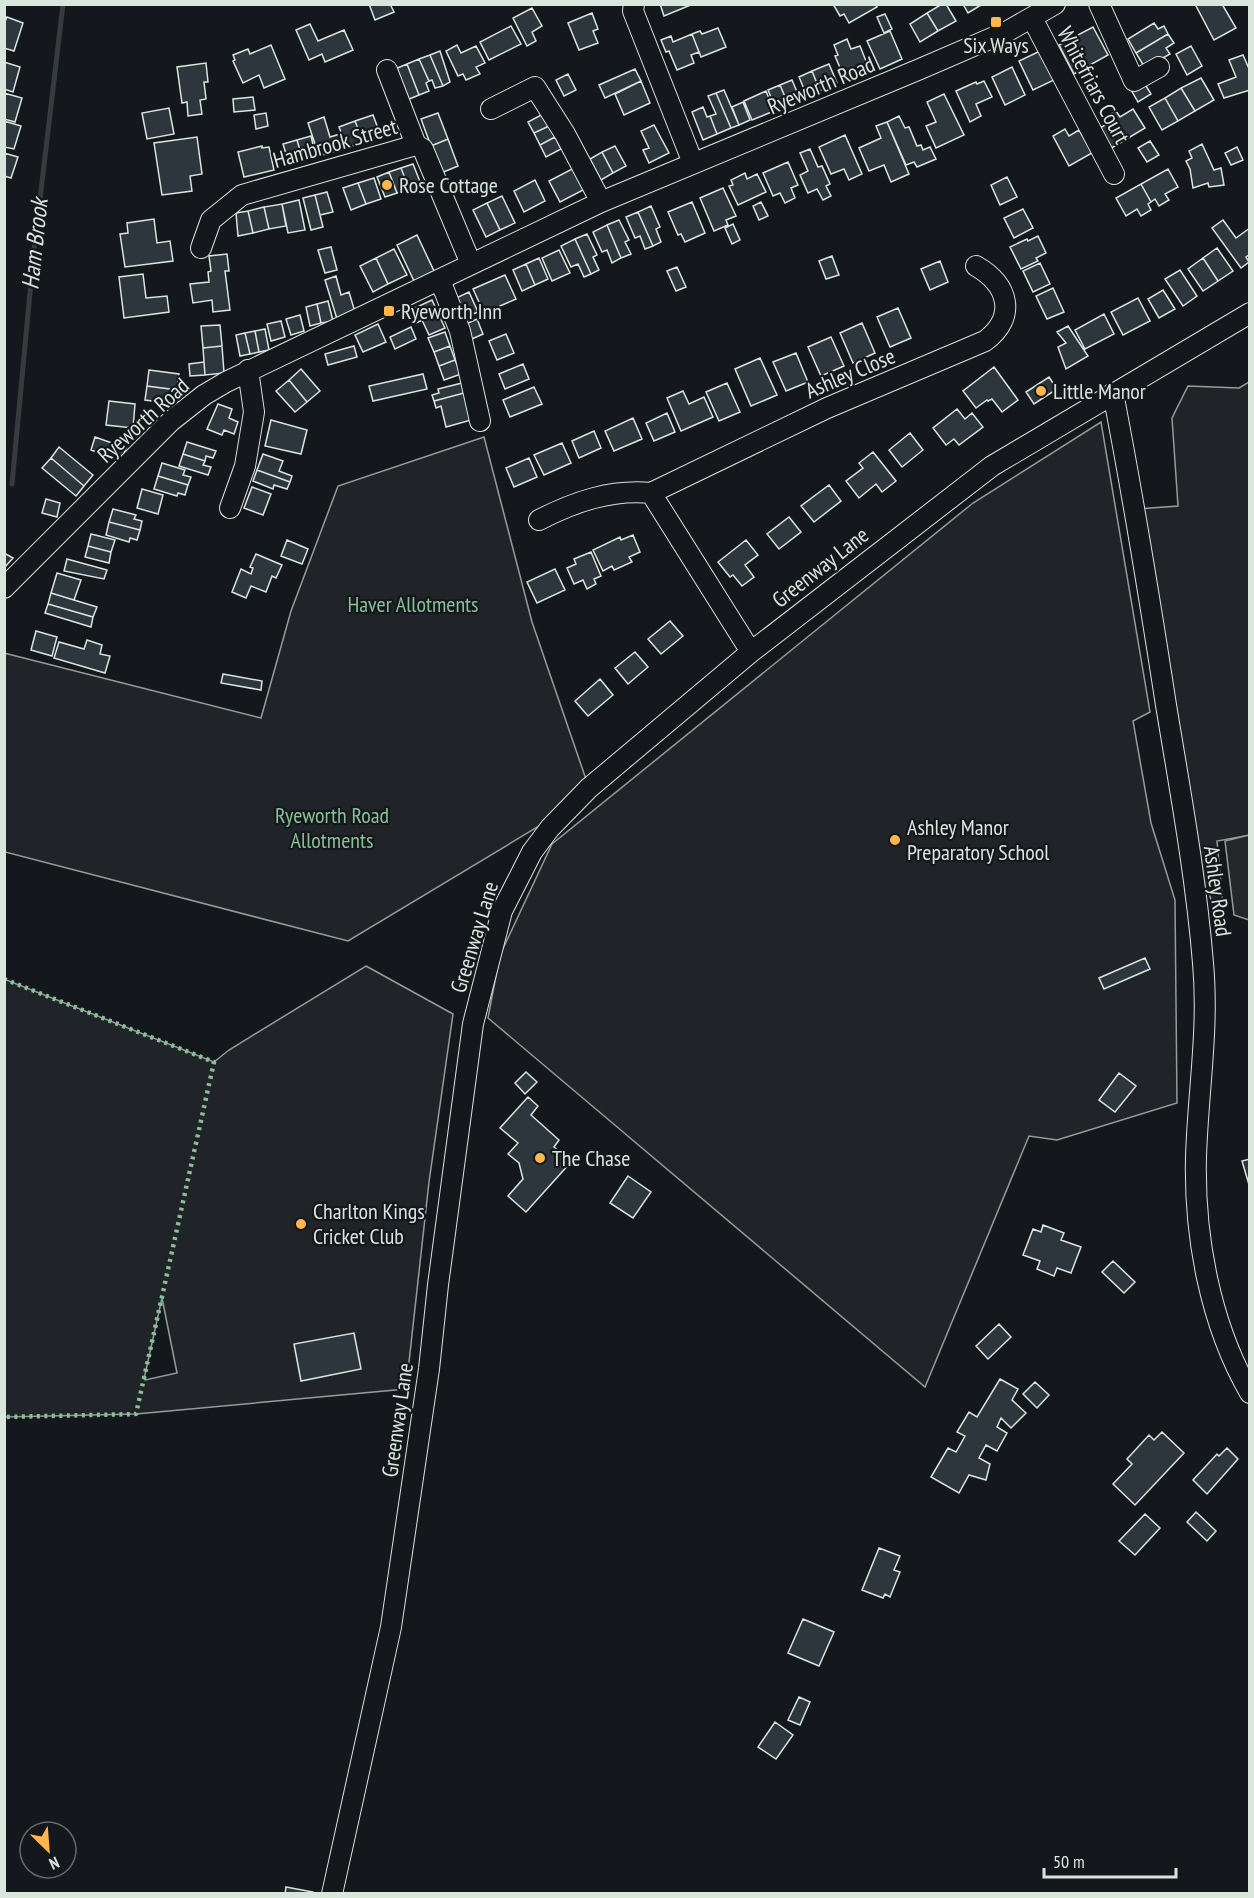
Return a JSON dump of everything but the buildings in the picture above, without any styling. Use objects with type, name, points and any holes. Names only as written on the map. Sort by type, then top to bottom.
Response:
[{"type":"street","points":[[634,4],[633,11],[693,163]]},
{"type":"street","name":"Ryeworth Road","points":[[4,588],[171,421],[204,395],[248,370],[349,324],[601,202],[1008,31],[1055,4]]},
{"type":"street","points":[[1099,4],[1134,81],[1159,67]]},
{"type":"street","name":"Whitefriars Court","points":[[1032,18],[1114,174]]},
{"type":"street","points":[[387,70],[416,145]]},
{"type":"street","points":[[491,109],[535,87],[565,134],[601,202]]},
{"type":"street","name":"Hambrook Street","points":[[201,248],[211,220],[242,195],[416,145],[423,149],[471,264]]},
{"type":"street","name":"Ashley Close","points":[[539,520],[574,504],[603,495],[632,491],[651,493],[827,408],[985,341],[999,328],[1004,319],[1005,302],[995,279],[976,266]]},
{"type":"street","points":[[440,280],[460,332],[480,421]]},
{"type":"street","name":"Greenway Lane","points":[[332,1893],[391,1627],[429,1370],[473,1024],[502,911],[532,852],[549,828],[589,788],[751,652],[992,466],[1250,313]]},
{"type":"street","points":[[230,508],[245,466],[254,412],[248,370]]},
{"type":"street","name":"Ashley Road","points":[[1113,393],[1179,784],[1203,965],[1206,1030],[1196,1180],[1200,1235],[1211,1289],[1224,1335],[1250,1393]]},
{"type":"street","points":[[651,493],[751,652]]},
{"type":"green space","points":[[1249,382],[1250,835],[1217,841],[1224,917],[1216,916],[1208,890],[1198,891],[1137,509],[1178,506],[1172,418],[1188,386],[1239,388]]},
{"type":"green space","name":"Ashley Manor Preparatory School","points":[[1101,422],[1150,712],[1133,721],[1151,823],[1175,900],[1177,1103],[1057,1140],[1029,1136],[925,1387],[488,1018],[500,955],[552,844],[973,503]]},
{"type":"green space","name":"Ryeworth Road Allotments","points":[[484,437],[532,622],[589,788],[569,808],[348,941],[5,852],[4,653],[261,718],[291,611],[338,486]]},
{"type":"green space","points":[[366,966],[453,1014],[429,1182],[406,1389],[136,1414],[5,1417],[4,979],[214,1062],[229,1050]],"holes":[[[162,1298],[177,1373],[144,1379]]]},
{"type":"shaded area","points":[[1250,835],[1249,920],[1234,915],[1225,841]]},
{"type":"waterway","name":"Ham Brook","points":[[12,484],[34,250],[63,4]]},
{"type":"hedge","points":[[4,979],[214,1062],[136,1414],[4,1417]]},
{"type":"place","name":"Six Ways","points":[[996,22]]},
{"type":"place","name":"Rose Cottage","points":[[387,185]]},
{"type":"place","name":"Ryeworth Inn","points":[[389,311]]},
{"type":"place","name":"Little Manor","points":[[1041,391]]},
{"type":"place","name":"Ashley Manor Preparatory School","points":[[895,840]]},
{"type":"place","name":"The Chase","points":[[540,1158]]},
{"type":"place","name":"Charlton Kings Cricket Club","points":[[301,1224]]},
{"type":"park label","name":"Haver Allotments","points":[[413,604]]}]
